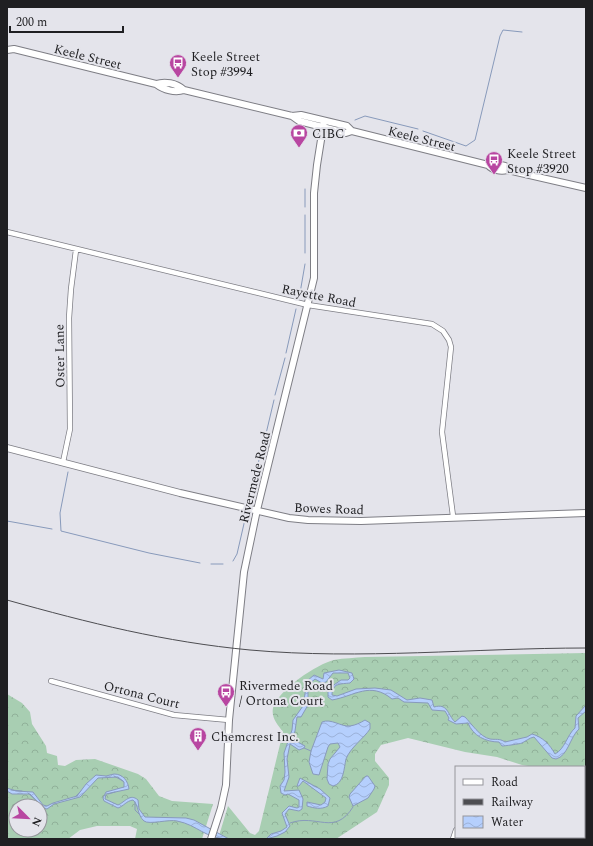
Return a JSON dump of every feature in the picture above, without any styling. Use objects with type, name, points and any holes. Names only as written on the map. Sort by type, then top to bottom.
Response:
[{"type":"street","name":"Keele Street","points":[[7,43],[14,49]]},
{"type":"street","name":"Keele Street","points":[[7,50],[14,49],[156,84],[160,88],[178,92],[184,90],[292,116],[300,121],[324,124],[346,133],[352,131],[488,165],[490,168],[504,171],[507,170],[586,188]]},
{"type":"street","name":"Rivermede Road","points":[[211,839],[221,808],[226,785],[229,720],[244,572],[257,510],[308,305],[315,267],[314,193],[324,124]]},
{"type":"street","name":"Rayette Road","points":[[7,232],[76,250],[308,305],[432,324],[440,328],[446,335],[452,354],[442,432],[453,516]]},
{"type":"street","name":"Oster Lane","points":[[63,462],[70,429],[69,318],[76,250]]},
{"type":"street","name":"Bowes Road","points":[[7,448],[180,493],[289,518],[321,521],[362,521],[453,516],[586,513]]},
{"type":"street","name":"Ortona Court","points":[[51,682],[174,715],[229,720]]},
{"type":"green space","points":[[586,653],[586,765],[528,766],[497,757],[465,752],[408,738],[381,745],[375,754],[375,761],[389,778],[389,785],[377,812],[336,839],[218,839],[228,806],[250,833],[255,835],[259,831],[283,732],[273,715],[273,708],[282,693],[309,672],[327,662],[346,658]]},
{"type":"green space","points":[[7,694],[22,703],[30,712],[32,724],[46,746],[47,753],[57,756],[58,765],[65,766],[76,760],[95,759],[138,774],[146,779],[159,796],[172,801],[213,804],[202,839],[135,839],[137,829],[130,826],[97,826],[80,830],[68,839],[7,839]]},
{"type":"water","points":[[339,670],[352,673],[354,679],[350,683],[335,686],[332,691],[332,695],[337,696],[356,689],[375,688],[391,690],[407,700],[420,698],[432,700],[434,707],[439,706],[445,708],[455,722],[462,716],[465,717],[479,733],[486,738],[505,742],[527,737],[532,734],[540,737],[546,742],[555,754],[561,749],[575,728],[576,716],[586,705],[586,711],[578,718],[579,729],[566,750],[556,759],[552,758],[534,737],[521,743],[502,746],[499,742],[489,741],[477,735],[470,728],[468,723],[456,724],[448,720],[449,718],[445,711],[432,710],[428,703],[404,702],[398,698],[392,699],[377,691],[369,690],[332,700],[328,697],[328,689],[341,680],[348,680],[350,678],[348,673],[333,673],[326,682],[322,683],[315,679],[308,685],[308,705],[301,717],[297,717],[292,739],[305,746],[299,750],[290,744],[287,759],[289,777],[284,791],[299,790],[303,799],[302,809],[299,811],[289,809],[285,814],[290,826],[285,832],[266,839],[271,834],[281,831],[287,827],[282,813],[289,806],[299,807],[299,800],[288,794],[285,795],[281,793],[280,786],[284,780],[285,772],[284,753],[292,730],[293,720],[303,706],[307,681],[314,675],[323,679],[324,673]]},
{"type":"water","points":[[365,720],[370,723],[370,729],[348,755],[343,775],[337,785],[333,786],[329,784],[327,779],[328,764],[330,759],[340,747],[338,743],[330,744],[319,775],[313,774],[309,762],[311,751],[322,722],[329,721],[350,726]]},
{"type":"water","points":[[114,774],[120,775],[128,783],[129,789],[106,794],[105,799],[118,805],[132,797],[138,800],[139,809],[145,817],[186,818],[194,820],[229,839],[214,837],[177,821],[144,821],[133,800],[118,808],[104,801],[103,798],[106,792],[124,787],[124,782],[118,777],[98,778],[80,797],[54,804],[48,808],[48,806],[53,803],[77,796],[86,784],[96,775],[106,776]]},
{"type":"water","points":[[366,776],[368,776],[375,786],[374,789],[368,798],[353,806],[349,797],[350,794]]},
{"type":"water","points":[[300,778],[320,789],[330,798],[328,806],[315,808],[307,806],[307,802],[321,805],[325,802],[326,798],[303,781],[299,786],[297,786]]},
{"type":"water","points":[[7,788],[16,791],[33,792],[38,798],[34,798],[30,794],[12,794],[7,791]]},
{"type":"waterway","points":[[423,131],[466,146],[475,140],[500,36],[503,30],[522,32]]},
{"type":"waterway","points":[[355,120],[365,116],[418,129]]},
{"type":"waterway","points":[[305,189],[305,207]]},
{"type":"waterway","points":[[305,215],[305,253]]},
{"type":"waterway","points":[[299,299],[305,264]]},
{"type":"waterway","points":[[286,353],[296,309]]},
{"type":"waterway","points":[[275,395],[285,358]]},
{"type":"waterway","points":[[265,438],[274,400]]},
{"type":"waterway","points":[[250,500],[261,451]]},
{"type":"waterway","points":[[68,472],[60,513],[61,531],[149,553],[200,563]]},
{"type":"waterway","points":[[233,561],[237,554],[246,515]]},
{"type":"waterway","points":[[7,521],[52,529]]},
{"type":"waterway","points":[[211,564],[223,564]]},
{"type":"waterway","points":[[304,748],[311,751]]},
{"type":"waterway","points":[[114,776],[123,781]]},
{"type":"waterway","points":[[11,790],[22,791]]},
{"type":"waterway","points":[[75,797],[81,791]]},
{"type":"waterway","points":[[108,794],[115,792]]},
{"type":"waterway","points":[[28,793],[34,798]]},
{"type":"waterway","points":[[135,802],[135,810],[140,815]]},
{"type":"waterway","points":[[290,823],[309,820],[332,823],[339,821],[346,816],[353,807]]},
{"type":"railway","points":[[7,600],[127,631],[188,642],[250,650],[292,653],[376,654],[586,648]]},
{"type":"place","name":"Keele Street Stop #3994","points":[[178,78]]},
{"type":"place","name":"CIBC","points":[[299,148]]},
{"type":"place","name":"Keele Street Stop #3920","points":[[494,175]]},
{"type":"place","name":"Rivermede Road / Ortona Court","points":[[226,707]]},
{"type":"place","name":"Chemcrest Inc.","points":[[198,751]]}]
